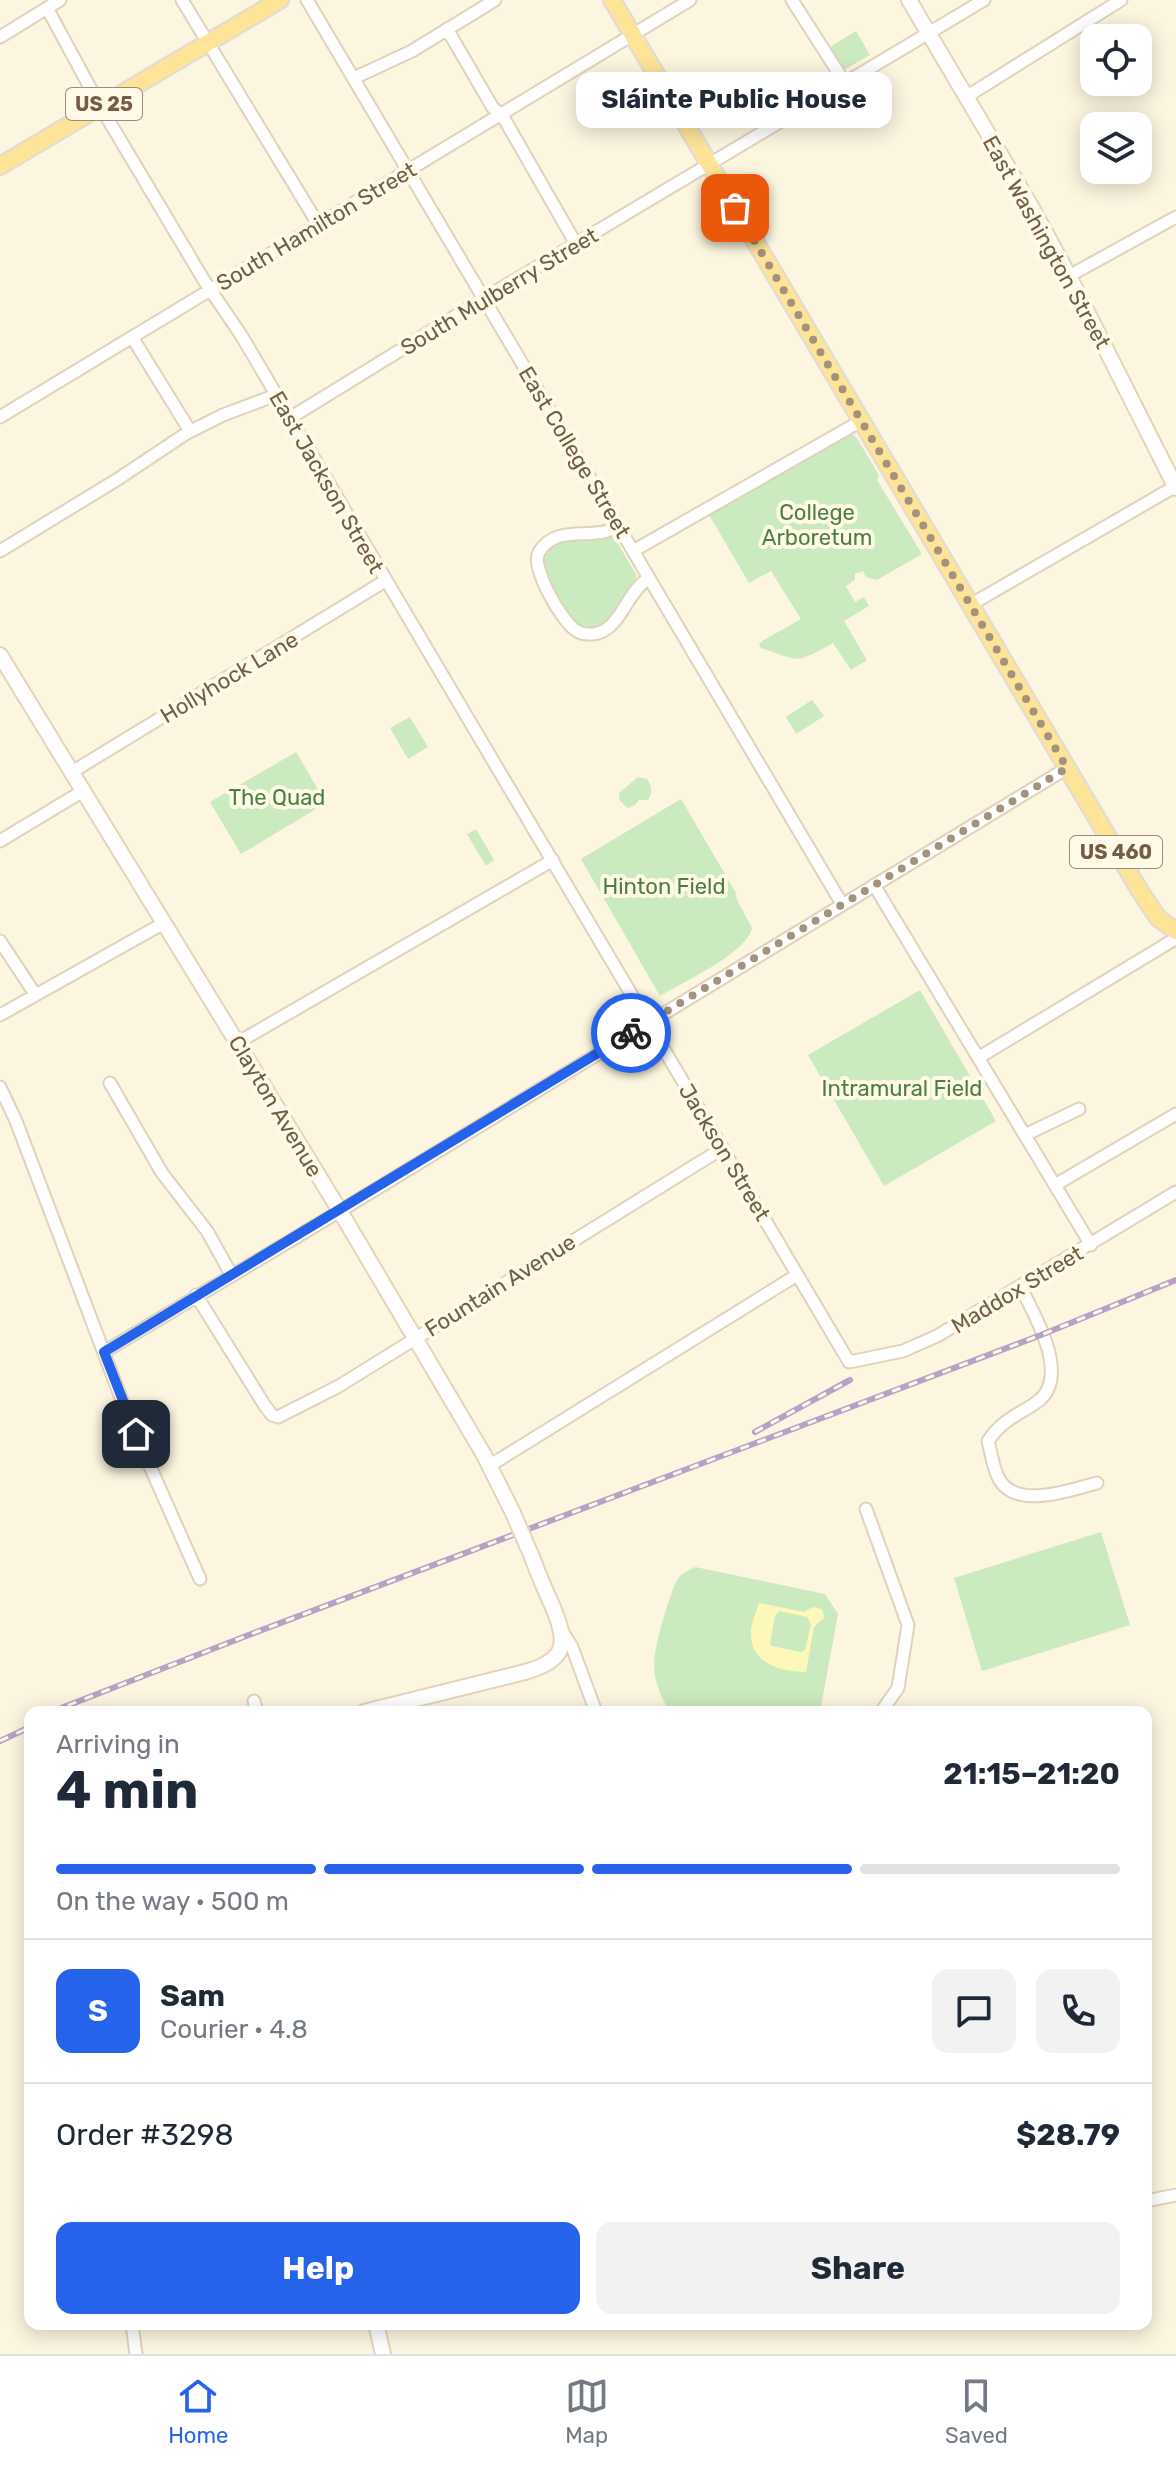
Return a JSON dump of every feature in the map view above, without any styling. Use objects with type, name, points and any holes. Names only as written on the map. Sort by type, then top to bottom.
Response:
[{"type":"main road","name":"US 25","points":[[0,166],[280,0]]},
{"type":"main road","name":"US 460","points":[[612,0],[1140,891],[1175,936]]},
{"type":"street","points":[[0,37],[60,0]]},
{"type":"street","points":[[182,0],[318,224]]},
{"type":"street","name":"East College Street","points":[[307,0],[842,904]]},
{"type":"street","points":[[354,78],[412,51],[495,0]]},
{"type":"street","name":"South Hamilton Street","points":[[0,417],[690,0]]},
{"type":"street","points":[[792,0],[845,83]]},
{"type":"street","name":"East Washington Street","points":[[909,0],[1032,208],[1176,486]]},
{"type":"street","name":"South Mulberry Street","points":[[290,418],[984,0]]},
{"type":"street","points":[[966,97],[1121,0]]},
{"type":"street","name":"East Jackson Street","points":[[47,8],[100,106],[553,860]]},
{"type":"street","points":[[447,29],[493,108],[502,115],[576,244]]},
{"type":"street","points":[[1069,276],[1176,217]]},
{"type":"street","points":[[132,337],[190,431]]},
{"type":"street","points":[[0,551],[190,431],[276,395]]},
{"type":"street","points":[[633,551],[861,421]]},
{"type":"street","points":[[970,605],[1176,486]]},
{"type":"street","points":[[618,525],[607,532],[558,536],[537,555],[536,565],[541,579],[568,623],[578,632],[589,634],[599,633],[610,626],[638,585],[649,578]]},
{"type":"street","name":"Hollyhock Lane","points":[[72,772],[385,581]]},
{"type":"street","name":"Clayton Avenue","points":[[0,655],[340,1211],[489,1466],[513,1513],[562,1630]]},
{"type":"street","points":[[104,1352],[1067,768]]},
{"type":"street","points":[[0,841],[83,791]]},
{"type":"street","points":[[237,1043],[553,860]]},
{"type":"street","name":"Jackson Street","points":[[553,860],[849,1362]]},
{"type":"street","points":[[874,885],[1091,1245]]},
{"type":"street","points":[[0,1015],[164,923]]},
{"type":"street","points":[[978,1058],[1175,936]]},
{"type":"street","points":[[0,941],[35,994]]},
{"type":"street","points":[[110,1083],[162,1173],[207,1231],[231,1274]]},
{"type":"street","points":[[0,1087],[16,1121],[129,1419],[200,1579]]},
{"type":"street","points":[[1025,1135],[1079,1109]]},
{"type":"street","points":[[1055,1185],[1176,1114]]},
{"type":"street","name":"Fountain Avenue","points":[[196,1295],[265,1406],[275,1416],[284,1415],[339,1386],[723,1148]]},
{"type":"street","name":"Maddox Street","points":[[849,1362],[903,1351],[937,1336],[1176,1192]]},
{"type":"street","points":[[489,1466],[797,1275]]},
{"type":"street","points":[[1020,1286],[1046,1339],[1052,1372],[1048,1392],[998,1426],[988,1441],[999,1479],[1011,1491],[1032,1497],[1060,1494],[1097,1483]]},
{"type":"street","points":[[866,1509],[908,1625],[898,1688],[885,1706]]},
{"type":"street","points":[[388,1706],[545,1666],[557,1656],[562,1645],[562,1630]]},
{"type":"street","points":[[562,1630],[572,1647],[594,1706]]},
{"type":"street","points":[[1152,2200],[1176,2195]]},
{"type":"street","points":[[133,2330],[136,2354]]},
{"type":"street","points":[[377,2330],[383,2354]]},
{"type":"green space","points":[[856,31],[870,55],[844,70],[830,47]]},
{"type":"green space","name":"College Arboretum","points":[[848,435],[854,435],[858,440],[879,475],[877,480],[922,554],[877,580],[866,577],[863,571],[855,574],[855,580],[846,586],[855,602],[864,597],[869,606],[844,621],[867,660],[851,670],[833,643],[798,659],[761,648],[759,644],[764,640],[801,619],[771,571],[749,583],[709,515]]},
{"type":"green space","points":[[614,537],[637,576],[621,606],[606,623],[586,629],[575,625],[543,574],[542,557],[549,549],[566,540]]},
{"type":"green space","points":[[812,700],[824,716],[796,734],[786,717]]},
{"type":"green space","points":[[410,717],[428,747],[408,759],[390,728]]},
{"type":"green space","name":"The Quad","points":[[296,752],[326,803],[241,854],[210,802]]},
{"type":"green space","points":[[638,777],[647,779],[651,794],[648,800],[639,800],[628,808],[620,801],[619,793]]},
{"type":"green space","name":"Hinton Field","points":[[681,799],[736,893],[752,928],[748,938],[727,957],[660,996],[581,859]]},
{"type":"green space","points":[[476,829],[494,860],[486,866],[467,834]]},
{"type":"green space","name":"Intramural Field","points":[[920,990],[996,1121],[884,1186],[808,1055]]},
{"type":"green space","points":[[1101,1532],[1130,1625],[982,1671],[954,1578]]},
{"type":"green space","points":[[695,1567],[825,1594],[838,1614],[821,1706],[667,1706],[657,1683],[655,1656],[663,1619],[680,1576]]},
{"type":"sand","points":[[759,1603],[804,1612],[814,1607],[823,1611],[824,1618],[814,1627],[806,1672],[770,1665],[757,1654],[751,1632]],"holes":[[[779,1611],[807,1617],[811,1624],[805,1650],[800,1652],[770,1644],[775,1616]]]},
{"type":"railway","points":[[66,1706],[1041,1335],[1176,1280]]},
{"type":"railway","points":[[755,1432],[850,1380]]},
{"type":"railway","points":[[0,1741],[24,1730]]},
{"type":"way so far","points":[[631,1033],[1067,768],[735,208]]},
{"type":"place","name":"Sláinte Public House","points":[[735,208]]},
{"type":"route","points":[[136,1434],[104,1352],[631,1033]]}]
